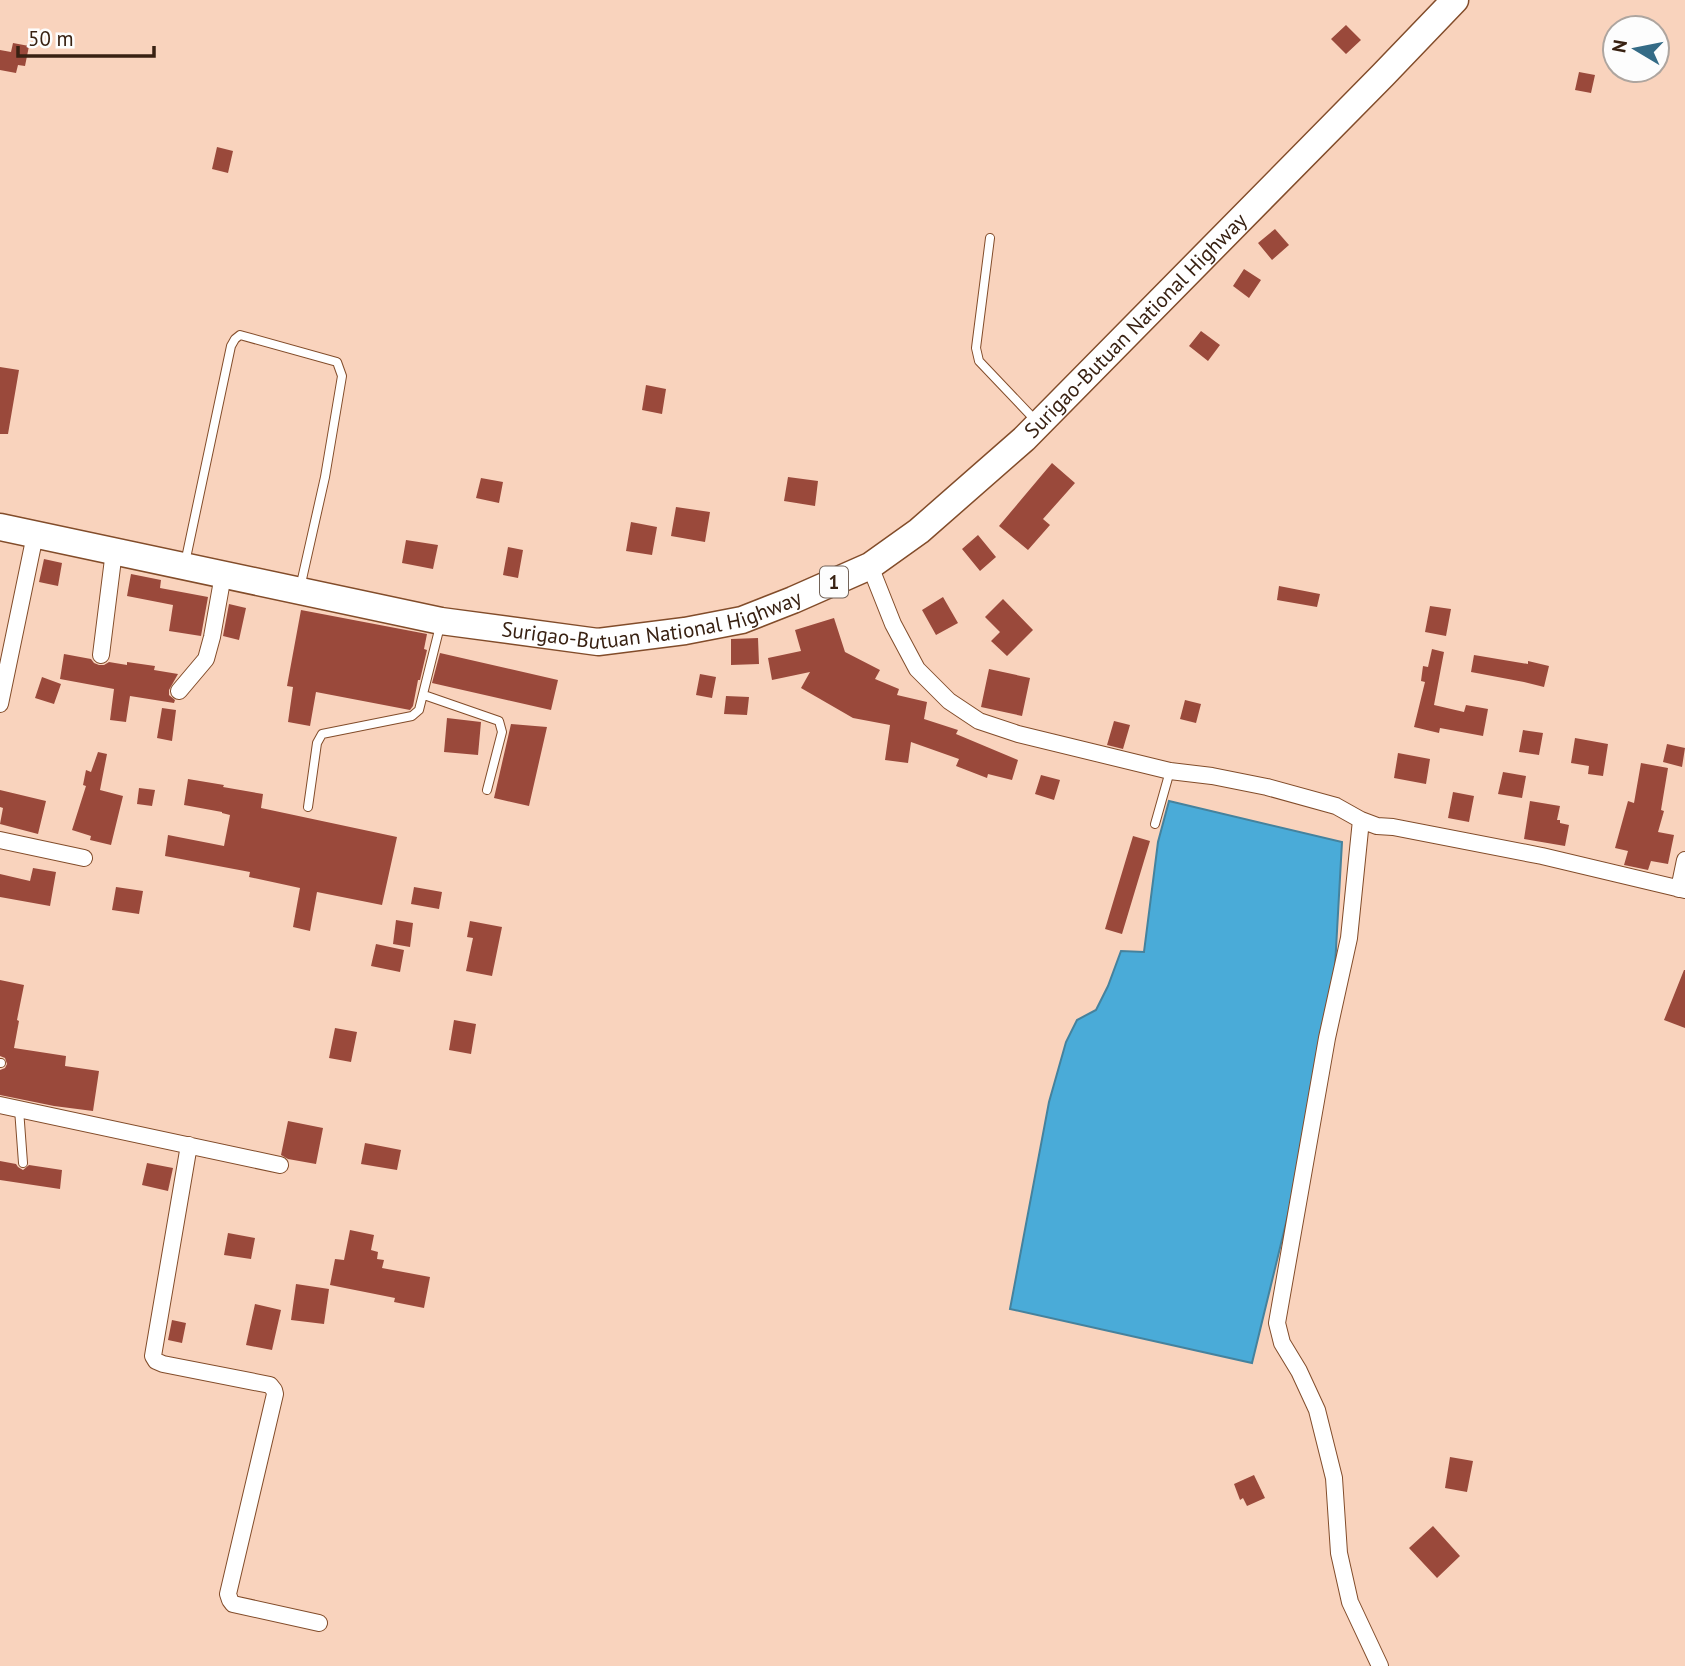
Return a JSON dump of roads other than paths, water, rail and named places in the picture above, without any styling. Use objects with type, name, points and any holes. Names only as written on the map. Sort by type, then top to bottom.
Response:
[{"type":"highway","name":"Surigao-Butuan National Highway","points":[[0,527],[441,621],[598,642],[741,620],[870,566],[919,531],[1024,439],[1455,0]]},
{"type":"street","points":[[0,702],[35,535]]},
{"type":"street","points":[[101,655],[114,551]]},
{"type":"street","points":[[870,566],[893,624],[917,670],[949,701],[979,721],[1018,734],[1170,771],[1267,787],[1336,806],[1377,826],[1542,856],[1682,890],[1685,860]]},
{"type":"street","points":[[179,691],[206,659],[223,575]]},
{"type":"street","points":[[1361,820],[1349,938],[1327,1038],[1277,1323],[1282,1343],[1299,1371],[1317,1410],[1334,1478],[1339,1553],[1350,1602],[1380,1666]]},
{"type":"street","points":[[0,840],[84,858]]},
{"type":"street","points":[[0,1105],[280,1165]]},
{"type":"street","points":[[189,1145],[153,1356],[163,1364],[270,1385],[274,1390],[228,1594],[233,1604],[319,1623]]},
{"type":"lane","points":[[990,238],[976,348],[979,361],[1039,424]]},
{"type":"lane","points":[[184,566],[231,346],[240,335],[337,362],[342,376],[325,477],[300,591]]},
{"type":"lane","points":[[308,807],[317,743],[322,734],[412,716],[419,710],[441,621]]},
{"type":"lane","points":[[424,695],[499,721],[502,732],[486,790]]},
{"type":"lane","points":[[1155,824],[1170,771]]},
{"type":"lane","points":[[19,1109],[23,1163]]},
{"type":"water","points":[[1169,801],[1342,842],[1331,1038],[1252,1363],[1010,1309],[1049,1102],[1066,1042],[1077,1020],[1096,1010],[1121,951],[1144,952],[1158,842]]}]
